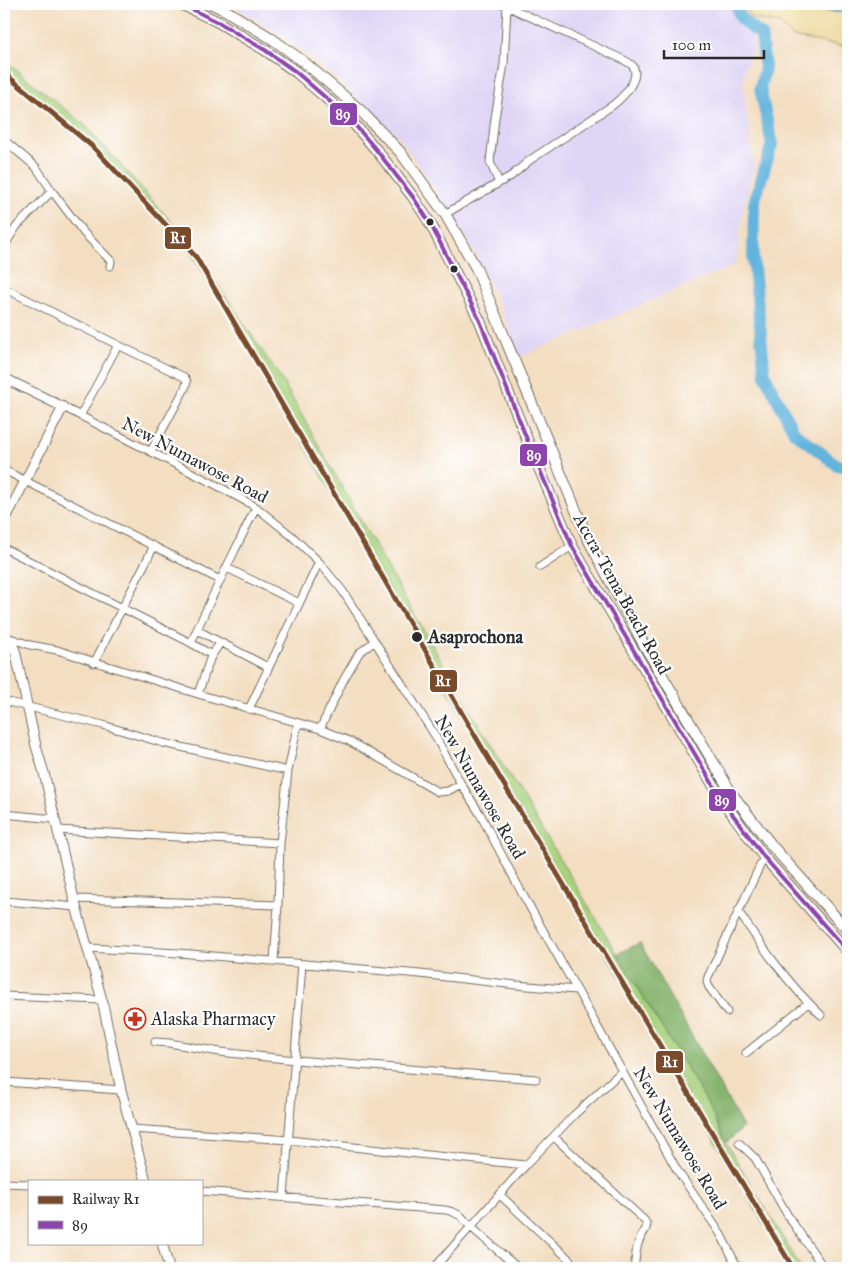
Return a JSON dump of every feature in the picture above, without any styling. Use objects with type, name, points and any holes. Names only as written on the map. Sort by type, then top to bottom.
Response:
[{"type":"main road","name":"Accra-Tema Beach Road","points":[[181,4],[218,22],[265,50],[296,72],[355,125],[413,197],[430,223],[480,321],[572,546],[722,800],[764,857],[848,952]]},
{"type":"main road","name":"Accra-Tema Beach Road","points":[[212,4],[271,38],[304,62],[354,104],[401,153],[445,214],[476,268],[587,537],[643,643],[732,794],[773,847],[848,931]]},
{"type":"main road","points":[[430,223],[445,214]]},
{"type":"main road","points":[[572,546],[587,537]]},
{"type":"street","points":[[445,214],[499,183],[511,176],[530,160],[613,105],[624,96],[635,75],[634,68],[622,59],[504,5],[504,64],[490,162],[499,183]]},
{"type":"street","points":[[4,140],[36,167],[83,232],[111,261],[110,266]]},
{"type":"street","points":[[4,246],[17,226],[52,191]]},
{"type":"street","points":[[4,288],[184,377],[187,383],[185,388],[151,451]]},
{"type":"street","points":[[80,416],[118,345]]},
{"type":"street","points":[[4,378],[63,407],[4,522]]},
{"type":"street","name":"New Numawose Road","points":[[63,407],[256,507],[293,537],[319,562],[342,590],[434,734],[677,1170],[720,1233],[738,1268]]},
{"type":"street","points":[[4,470],[220,580]]},
{"type":"street","points":[[191,643],[256,507]]},
{"type":"street","points":[[94,663],[154,546]]},
{"type":"street","points":[[540,567],[572,546]]},
{"type":"street","points":[[4,548],[212,655]]},
{"type":"street","points":[[249,709],[319,562]]},
{"type":"street","points":[[227,568],[299,603]]},
{"type":"street","points":[[197,630],[268,667]]},
{"type":"street","points":[[5,636],[30,645],[56,650],[94,663],[320,729],[349,741],[438,792],[448,791],[461,784]]},
{"type":"street","points":[[5,636],[15,650],[36,746],[56,819],[75,903],[102,1000],[121,1090],[146,1180]]},
{"type":"street","points":[[320,729],[343,681],[359,654],[375,641]]},
{"type":"street","points":[[198,694],[210,659],[220,642]]},
{"type":"street","points":[[4,701],[103,725],[163,743],[288,771]]},
{"type":"street","points":[[274,962],[280,843],[288,771],[298,723]]},
{"type":"street","points":[[4,814],[56,819]]},
{"type":"street","points":[[58,830],[280,843]]},
{"type":"street","points":[[727,1012],[709,987],[708,977],[764,857]]},
{"type":"street","points":[[4,901],[278,905]]},
{"type":"street","points":[[738,911],[761,944],[808,1003],[821,1015]]},
{"type":"street","points":[[88,948],[179,953],[420,974],[516,986],[577,990]]},
{"type":"street","points":[[284,1197],[302,964]]},
{"type":"street","points":[[4,996],[102,1000]]},
{"type":"street","points":[[746,1054],[808,1003]]},
{"type":"street","points":[[155,1042],[220,1052],[296,1060],[536,1078]]},
{"type":"street","points":[[434,1268],[574,1114],[622,1071]]},
{"type":"street","points":[[4,1082],[121,1090]]},
{"type":"street","points":[[132,1129],[289,1140],[526,1165]]},
{"type":"street","points":[[554,1137],[648,1225],[637,1246],[634,1268]]},
{"type":"street","points":[[739,1143],[754,1158],[788,1216],[824,1268]]},
{"type":"street","points":[[4,1183],[28,1184]]},
{"type":"street","points":[[202,1191],[446,1210],[461,1216],[470,1227],[518,1268]]},
{"type":"street","points":[[500,1194],[570,1260]]},
{"type":"street","points":[[162,1244],[169,1268]]},
{"type":"street","points":[[4,1266],[50,1268]]},
{"type":"shaded area","points":[[230,4],[733,4],[737,21],[753,37],[754,48],[746,65],[743,86],[754,166],[742,214],[736,264],[520,357],[501,308],[476,255],[457,222],[401,139],[327,70],[285,37]]},
{"type":"green space","points":[[4,61],[86,126],[182,234],[282,380],[396,583],[477,722],[707,1102],[726,1143],[801,1268],[792,1268],[754,1208],[625,986],[507,792],[350,525],[233,318],[186,247],[122,176],[60,116],[4,75]]},
{"type":"green space","points":[[640,943],[743,1127],[726,1143],[707,1102],[617,954]]},
{"type":"sand","points":[[746,4],[800,4],[822,11],[848,13],[848,47],[793,37],[780,24],[750,18],[745,6]]},
{"type":"water","points":[[800,4],[848,4],[848,13],[822,11]]},
{"type":"waterway","points":[[737,4],[739,15],[742,19],[761,34],[765,68],[760,88],[772,144],[754,203],[753,258],[765,375],[794,432],[837,465],[848,467]]},
{"type":"rail line","name":"R1","points":[[4,73],[93,147],[196,257],[491,763],[793,1268]]},
{"type":"transit line","name":"89","points":[[181,4],[218,22],[265,50],[296,72],[355,125],[413,197],[430,223],[480,321],[572,546],[722,800],[764,857],[848,952]]},
{"type":"place","name":"Asaprochona","points":[[417,637]]},
{"type":"place","name":"Alaska Pharmacy","points":[[135,1019]]}]
